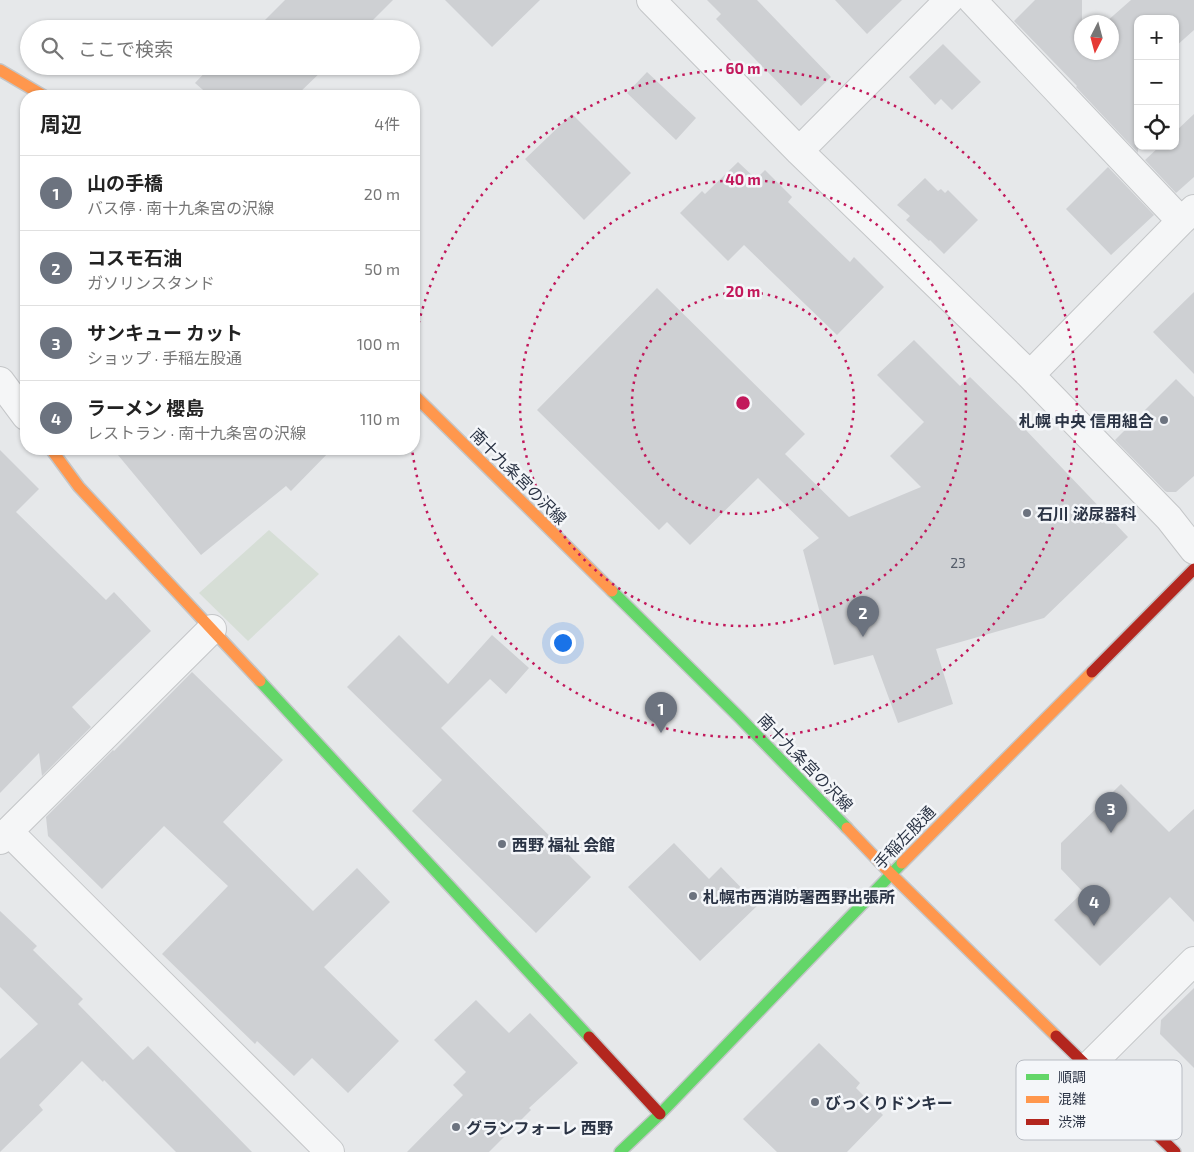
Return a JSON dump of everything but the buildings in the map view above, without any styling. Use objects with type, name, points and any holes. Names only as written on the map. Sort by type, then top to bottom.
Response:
[{"type":"main road","points":[[0,70],[34,90]]},
{"type":"main road","name":"南十九条宮の沢線","points":[[420,401],[740,717],[891,874],[1081,1060]]},
{"type":"main road","points":[[55,455],[79,487],[660,1114]]},
{"type":"main road","name":"手稲左股通","points":[[620,1152],[660,1114],[891,874],[1194,569]]},
{"type":"main road","name":"南十九条宮の沢線","points":[[1163,1140],[1175,1152]]},
{"type":"street","points":[[651,0],[798,151],[1030,375],[1168,518],[1194,550]]},
{"type":"street","points":[[798,151],[949,0]]},
{"type":"street","points":[[972,0],[1188,215],[1030,375]]},
{"type":"street","points":[[0,381],[20,408]]},
{"type":"street","points":[[212,629],[4,836],[330,1152]]},
{"type":"street","points":[[1095,1060],[1194,961]]},
{"type":"shaded area","points":[[269,530],[319,574],[248,641],[199,593]]},
{"type":"traffic: fast","points":[[612,591],[847,828]]},
{"type":"traffic: fast","points":[[260,681],[589,1037]]},
{"type":"traffic: fast","points":[[620,1152],[660,1114],[902,863]]},
{"type":"traffic: slow","points":[[0,70],[34,90]]},
{"type":"traffic: slow","points":[[420,401],[612,591]]},
{"type":"traffic: slow","points":[[55,455],[79,487],[260,681]]},
{"type":"traffic: slow","points":[[902,863],[1092,672]]},
{"type":"traffic: slow","points":[[847,828],[891,874],[1056,1036]]},
{"type":"traffic: jam","points":[[1092,672],[1194,569]]},
{"type":"traffic: jam","points":[[1056,1036],[1081,1060]]},
{"type":"traffic: jam","points":[[589,1037],[660,1114]]},
{"type":"traffic: jam","points":[[1163,1140],[1175,1152]]},
{"type":"place","name":"札幌 中央 信用組合","points":[[1164,420]]},
{"type":"place","name":"石川 泌尿器科","points":[[1027,513]]},
{"type":"place","name":"コスモ石油","points":[[863,637]]},
{"type":"place","name":"山の手橋","points":[[661,733]]},
{"type":"place","name":"サンキュー カット","points":[[1111,833]]},
{"type":"place","name":"西野 福祉 会館","points":[[502,844]]},
{"type":"place","name":"札幌市西消防署西野出張所","points":[[693,896]]},
{"type":"place","name":"ラーメン 櫻島","points":[[1094,926]]},
{"type":"place","name":"びっくりドンキー","points":[[815,1102]]},
{"type":"place","name":"グランフォーレ 西野","points":[[456,1127]]}]
